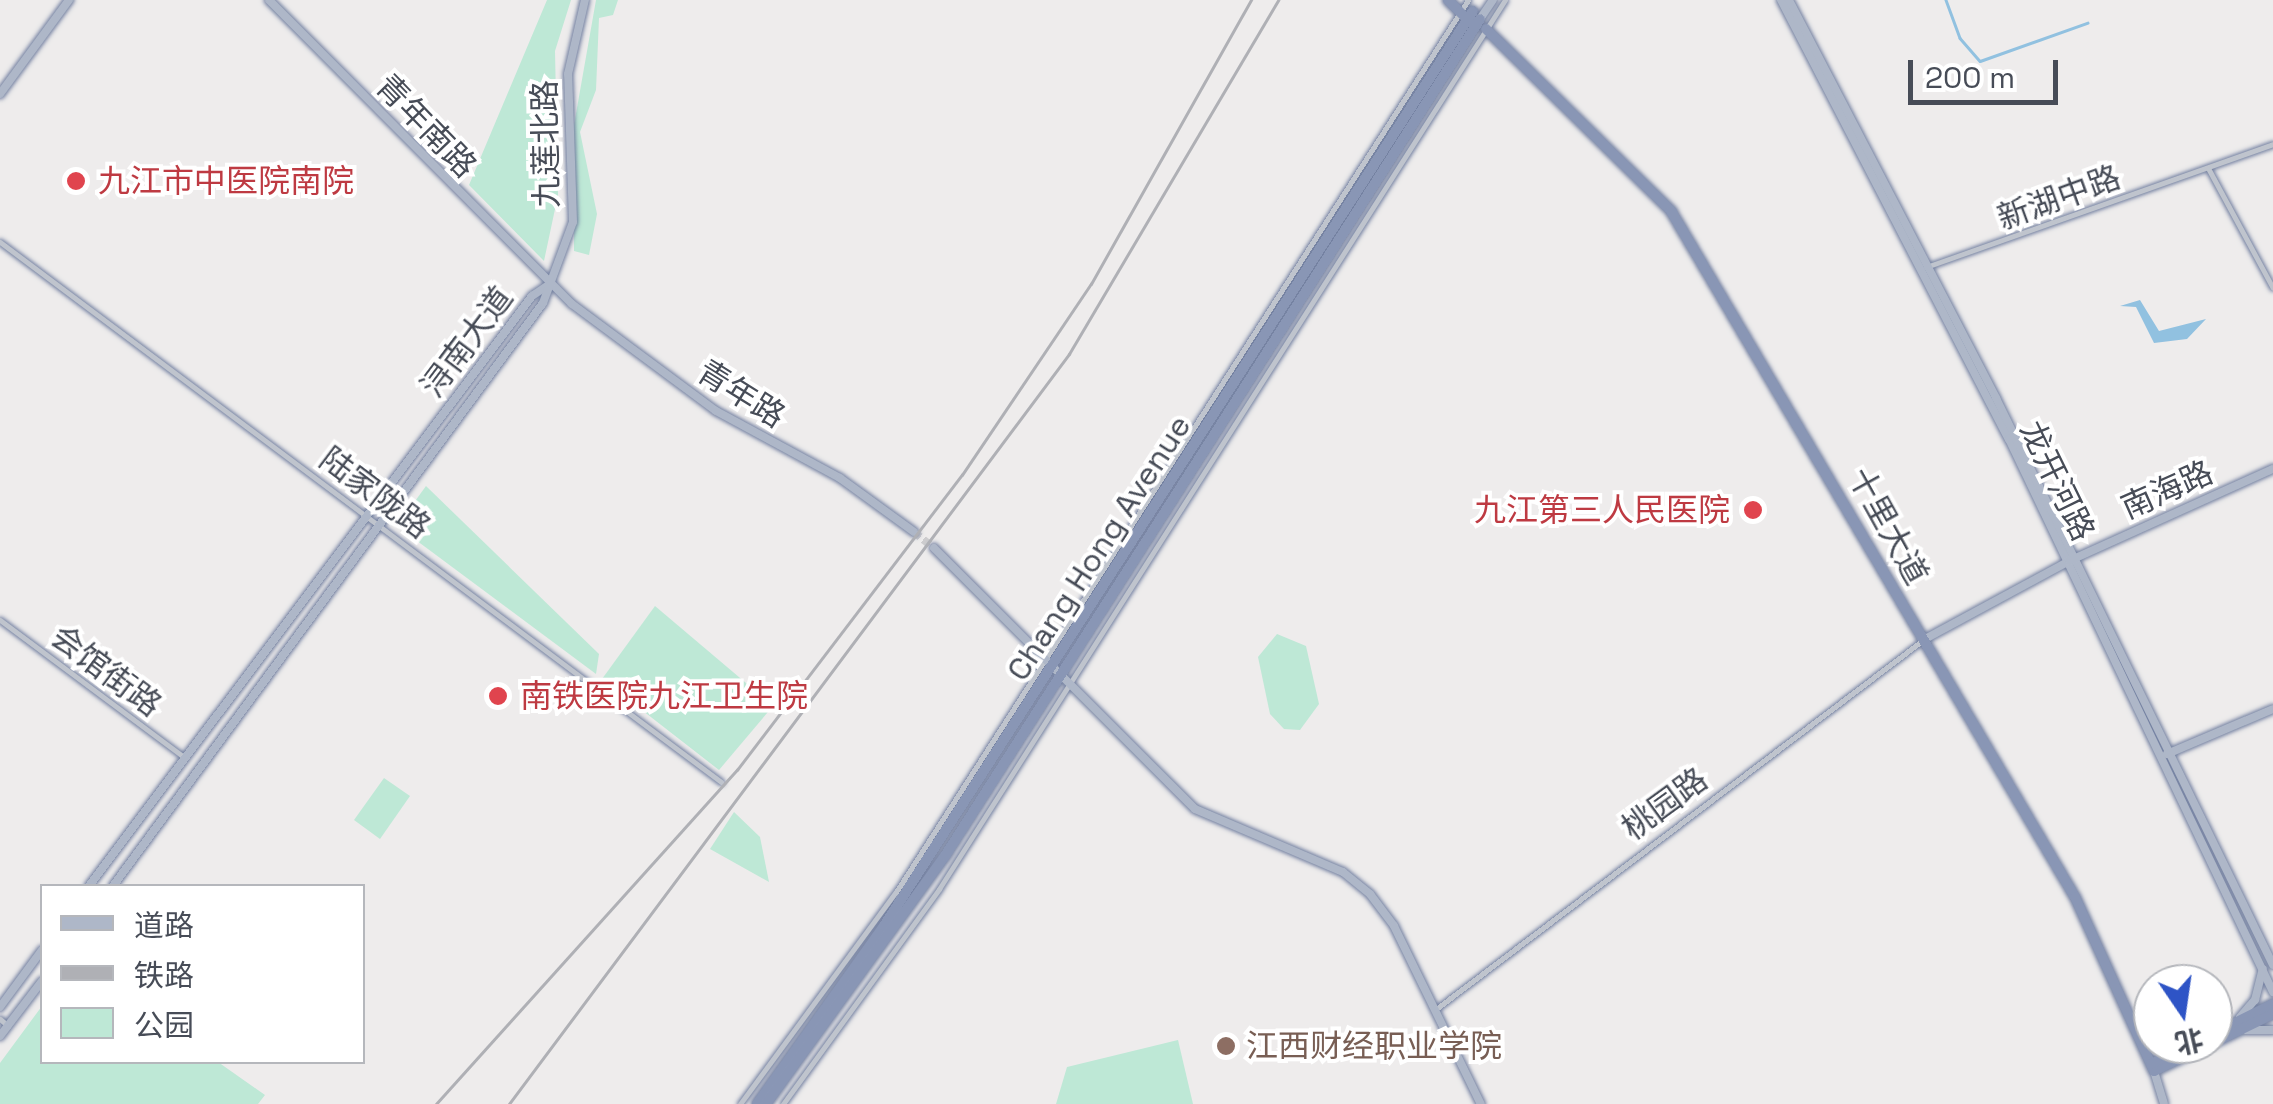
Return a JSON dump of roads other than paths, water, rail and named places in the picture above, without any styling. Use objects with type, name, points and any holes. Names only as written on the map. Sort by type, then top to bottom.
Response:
[{"type":"highway","name":"十里大道","points":[[1448,0],[1471,14],[1671,211],[2109,960],[2152,1068]]},
{"type":"highway","name":"Chang Hong Avenue","points":[[757,1104],[1052,667],[1471,14]]},
{"type":"highway","name":"Chang Hong Avenue","points":[[766,1104],[909,909],[1052,667]]},
{"type":"highway","points":[[2235,1028],[2273,1004]]},
{"type":"highway","points":[[2235,1028],[2273,1014]]},
{"type":"highway","points":[[2152,1068],[2159,1064]]},
{"type":"highway","points":[[2152,1068],[2162,1064]]},
{"type":"main road","points":[[0,85],[66,0]]},
{"type":"main road","points":[[0,94],[66,0]]},
{"type":"main road","name":"青年南路","points":[[269,0],[550,284]]},
{"type":"main road","name":"九莲北路","points":[[550,284],[573,222],[568,74],[586,0]]},
{"type":"main road","points":[[1471,14],[1480,0]]},
{"type":"main road","points":[[1471,14],[1493,0]]},
{"type":"main road","name":"龙开河路","points":[[1781,0],[1926,267]]},
{"type":"main road","name":"龙开河路","points":[[1789,0],[2273,964]]},
{"type":"main road","name":"浔南大道","points":[[91,884],[532,296],[550,284]]},
{"type":"main road","name":"浔南大道","points":[[114,884],[382,526],[550,284]]},
{"type":"main road","name":"青年路","points":[[550,284],[716,411],[840,478],[914,532]]},
{"type":"main road","name":"南海路","points":[[1922,640],[2072,560],[2273,470]]},
{"type":"main road","points":[[934,548],[1194,809],[1343,872],[1370,894],[1436,1009],[1481,1104]]},
{"type":"main road","points":[[2166,754],[2273,709]]},
{"type":"main road","name":"龙开河路","points":[[2166,754],[2273,992]]},
{"type":"main road","points":[[0,1007],[40,953]]},
{"type":"main road","points":[[2235,1028],[2255,1000],[2263,969]]},
{"type":"main road","points":[[0,1036],[4,1022],[40,983]]},
{"type":"main road","points":[[2235,1028],[2273,1030]]},
{"type":"main road","name":"十里大道","points":[[2152,1068],[2164,1104]]},
{"type":"street","points":[[783,1104],[939,889],[1069,684],[1471,14],[1504,0]]},
{"type":"street","name":"新湖中路","points":[[1926,267],[2273,144]]},
{"type":"street","points":[[2208,167],[2273,288]]},
{"type":"street","name":"陆家陇路","points":[[0,242],[722,782]]},
{"type":"street","name":"会馆街路","points":[[0,620],[185,758]]},
{"type":"street","name":"桃园路","points":[[1436,1009],[1922,640]]},
{"type":"street","points":[[740,1104],[824,999],[1052,667]]},
{"type":"water","points":[[2140,300],[2159,331],[2206,319],[2187,339],[2154,343],[2136,307],[2120,306]]},
{"type":"waterway","points":[[1946,0],[1960,38],[1980,61],[2087,23]]},
{"type":"tunnel","points":[[914,532],[934,548]]},
{"type":"railway","points":[[436,1104],[737,770],[962,475],[1091,284],[1251,0]]},
{"type":"railway","points":[[509,1104],[1069,354],[1278,0]]},
{"type":"place","name":"九江市中医院南院","points":[[76,181]]},
{"type":"place","name":"九江第三人民医院","points":[[1753,510]]},
{"type":"place","name":"南铁医院九江卫生院","points":[[498,696]]},
{"type":"place","name":"江西财经职业学院","points":[[1226,1046]]}]
